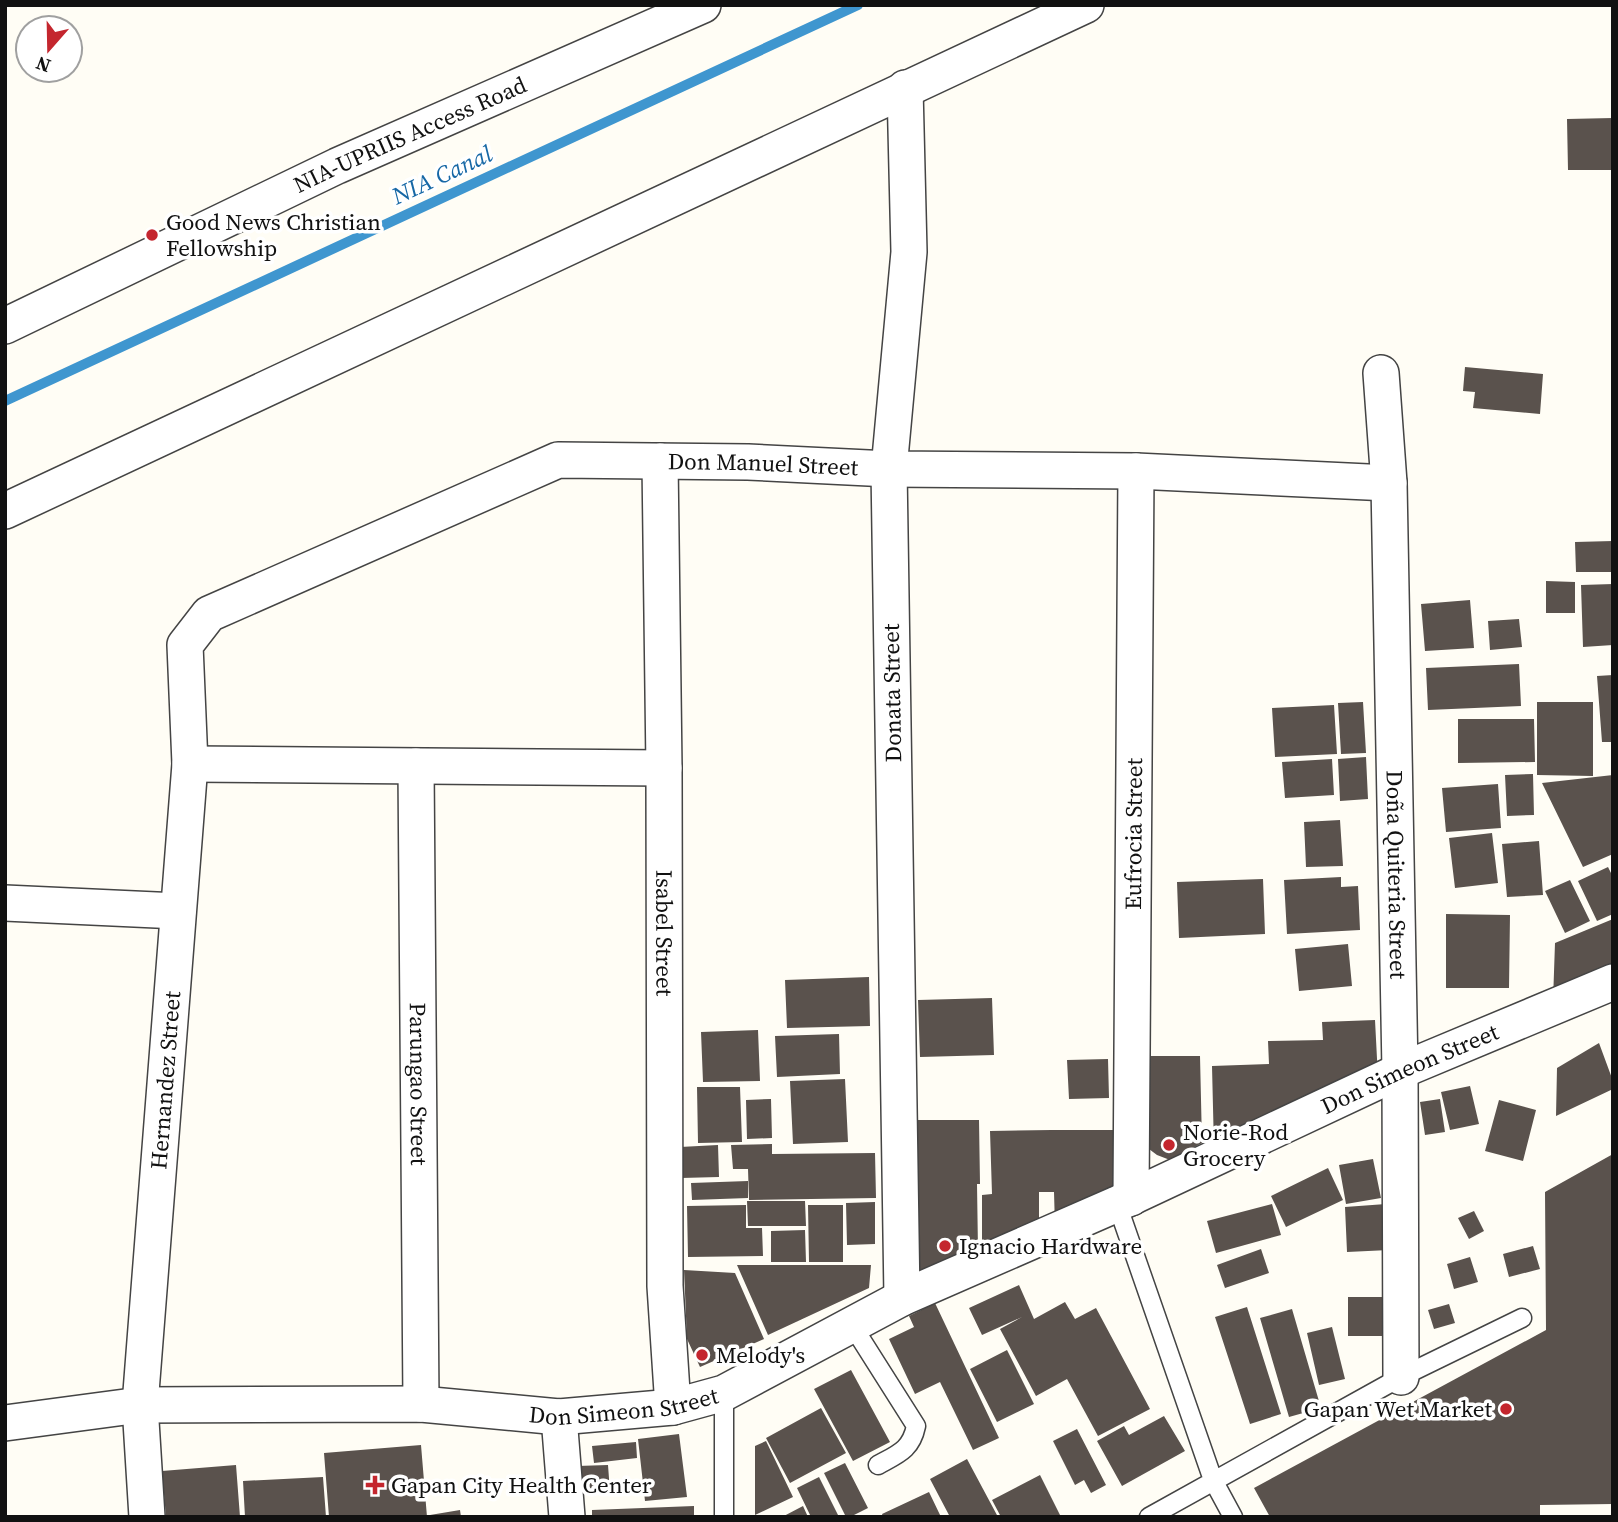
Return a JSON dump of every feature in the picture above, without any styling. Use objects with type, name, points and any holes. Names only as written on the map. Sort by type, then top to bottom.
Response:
[{"type":"street","name":"NIA-UPRIIS Access Road","points":[[5,326],[337,166],[703,5]]},
{"type":"street","points":[[5,510],[1086,5]]},
{"type":"street","name":"Donata Street","points":[[902,1298],[889,469],[909,252],[905,88]]},
{"type":"street","name":"Doña Quiteria Street","points":[[1381,373],[1389,483],[1401,1072],[1401,1377]]},
{"type":"street","name":"Don Manuel Street","points":[[185,645],[209,614],[558,460],[748,462],[889,469],[1136,471],[1389,483]]},
{"type":"street","name":"Isabel Street","points":[[660,461],[664,768],[665,1286],[673,1407]]},
{"type":"street","name":"Eufrocia Street","points":[[1124,1201],[1136,471]]},
{"type":"street","name":"Hernandez Street","points":[[146,1517],[140,1405],[190,764],[185,645]]},
{"type":"street","points":[[190,764],[664,768]]},
{"type":"street","name":"Parungao Street","points":[[416,766],[421,1404]]},
{"type":"street","points":[[5,903],[178,911]]},
{"type":"street","name":"Don Simeon Street","points":[[5,1423],[140,1405],[421,1404],[559,1417],[673,1407],[724,1393],[902,1298],[1124,1201],[1401,1072],[1613,982]]},
{"type":"street","points":[[559,1417],[567,1517]]},
{"type":"lane","points":[[1124,1201],[1213,1480],[1233,1517]]},
{"type":"lane","points":[[1149,1517],[1401,1377],[1522,1318]]},
{"type":"lane","points":[[852,1325],[916,1426],[913,1440],[902,1451],[878,1465]]},
{"type":"lane","points":[[724,1393],[724,1517]]},
{"type":"building","points":[[1613,118],[1613,170],[1568,170],[1567,119]]},
{"type":"building","points":[[1465,367],[1543,374],[1540,414],[1473,408],[1475,392],[1463,391]]},
{"type":"building","points":[[1613,541],[1613,572],[1576,572],[1575,542]]},
{"type":"building","points":[[1546,581],[1575,582],[1575,613],[1546,613]]},
{"type":"building","points":[[1613,584],[1613,645],[1583,647],[1581,585]]},
{"type":"building","points":[[1470,600],[1474,648],[1425,651],[1421,604]]},
{"type":"building","points":[[1519,619],[1522,647],[1490,650],[1488,621]]},
{"type":"building","points":[[1519,664],[1521,706],[1428,710],[1426,668]]},
{"type":"building","points":[[1613,675],[1613,742],[1602,742],[1597,676]]},
{"type":"building","points":[[1363,702],[1366,753],[1341,754],[1338,703]]},
{"type":"building","points":[[1537,702],[1593,702],[1593,776],[1537,775]]},
{"type":"building","points":[[1334,705],[1337,754],[1275,757],[1272,708]]},
{"type":"building","points":[[1458,719],[1534,719],[1535,762],[1458,763]]},
{"type":"building","points":[[1366,757],[1368,799],[1340,801],[1338,759]]},
{"type":"building","points":[[1332,759],[1334,795],[1285,798],[1282,762]]},
{"type":"building","points":[[1533,774],[1534,815],[1507,816],[1505,775]]},
{"type":"building","points":[[1613,775],[1613,854],[1583,867],[1542,783]]},
{"type":"building","points":[[1498,784],[1501,828],[1446,832],[1442,788]]},
{"type":"building","points":[[1340,820],[1343,866],[1306,867],[1304,822]]},
{"type":"building","points":[[1492,833],[1498,883],[1455,888],[1449,838]]},
{"type":"building","points":[[1539,841],[1543,895],[1507,897],[1502,844]]},
{"type":"building","points":[[1608,867],[1613,877],[1613,914],[1597,921],[1578,881]]},
{"type":"building","points":[[1341,877],[1341,887],[1358,886],[1360,930],[1287,934],[1284,880]]},
{"type":"building","points":[[1263,879],[1265,934],[1179,938],[1177,882]]},
{"type":"building","points":[[1570,880],[1590,921],[1565,933],[1545,891]]},
{"type":"building","points":[[1446,914],[1510,915],[1509,988],[1446,988]]},
{"type":"building","points":[[1613,919],[1613,975],[1553,1001],[1555,943]]},
{"type":"building","points":[[1348,944],[1352,986],[1299,991],[1295,949]]},
{"type":"building","points":[[869,977],[870,1026],[787,1028],[785,980]]},
{"type":"building","points":[[992,998],[994,1055],[920,1057],[918,1000]]},
{"type":"building","points":[[1375,1020],[1378,1078],[1214,1149],[1212,1066],[1269,1064],[1268,1041],[1323,1040],[1322,1022]]},
{"type":"building","points":[[758,1030],[760,1081],[703,1082],[701,1032]]},
{"type":"building","points":[[839,1034],[840,1074],[777,1077],[775,1036]]},
{"type":"building","points":[[1599,1043],[1613,1081],[1613,1089],[1556,1116],[1557,1068]]},
{"type":"building","points":[[1144,1056],[1200,1056],[1202,1143],[1170,1160],[1149,1149],[1145,1135]]},
{"type":"building","points":[[1108,1059],[1109,1098],[1069,1099],[1067,1060]]},
{"type":"building","points":[[845,1079],[848,1142],[793,1144],[790,1081]]},
{"type":"building","points":[[1470,1086],[1479,1124],[1450,1130],[1441,1092]]},
{"type":"building","points":[[697,1087],[740,1087],[742,1142],[698,1143]]},
{"type":"building","points":[[771,1099],[772,1138],[747,1139],[746,1100]]},
{"type":"building","points":[[1440,1099],[1445,1132],[1425,1135],[1420,1102]]},
{"type":"building","points":[[1499,1100],[1536,1110],[1523,1161],[1485,1151]]},
{"type":"building","points":[[915,1120],[979,1120],[980,1184],[977,1184],[978,1251],[916,1277]]},
{"type":"building","points":[[1126,1130],[1125,1196],[1055,1227],[1054,1192],[1039,1192],[1039,1228],[982,1251],[982,1195],[992,1194],[990,1131]]},
{"type":"building","points":[[772,1144],[772,1154],[875,1153],[876,1198],[749,1200],[748,1169],[733,1169],[731,1145]]},
{"type":"building","points":[[718,1145],[719,1177],[681,1178],[680,1147]]},
{"type":"building","name":"Gapan Wet Market","points":[[1613,1154],[1613,1504],[1540,1505],[1540,1517],[1270,1517],[1254,1488],[1546,1330],[1545,1192]]},
{"type":"building","points":[[1373,1159],[1381,1198],[1346,1204],[1339,1165]]},
{"type":"building","points":[[1328,1168],[1343,1200],[1286,1227],[1271,1196]]},
{"type":"building","points":[[748,1181],[748,1198],[692,1200],[691,1183]]},
{"type":"building","points":[[747,1201],[805,1201],[806,1226],[748,1226]]},
{"type":"building","points":[[875,1202],[875,1244],[847,1245],[846,1203]]},
{"type":"building","points":[[1272,1204],[1281,1235],[1216,1253],[1207,1221]]},
{"type":"building","points":[[1386,1204],[1389,1250],[1347,1252],[1345,1207]]},
{"type":"building","points":[[746,1205],[746,1228],[762,1228],[763,1256],[688,1257],[687,1206]]},
{"type":"building","points":[[808,1205],[843,1205],[843,1262],[809,1262]]},
{"type":"building","points":[[1474,1211],[1484,1231],[1469,1239],[1458,1218]]},
{"type":"building","points":[[805,1230],[806,1262],[771,1262],[771,1231]]},
{"type":"building","points":[[1533,1246],[1540,1269],[1509,1277],[1503,1254]]},
{"type":"building","points":[[1261,1249],[1269,1273],[1225,1288],[1217,1265]]},
{"type":"building","points":[[1470,1257],[1478,1282],[1454,1289],[1447,1264]]},
{"type":"building","points":[[737,1265],[871,1265],[869,1288],[768,1335]]},
{"type":"building","points":[[684,1270],[735,1273],[764,1339],[700,1367],[687,1339]]},
{"type":"building","points":[[1019,1285],[1034,1319],[1065,1302],[1075,1319],[1096,1308],[1150,1409],[1098,1436],[1067,1379],[1036,1396],[1000,1329],[1022,1317],[982,1335],[969,1308]]},
{"type":"building","points":[[1348,1297],[1385,1297],[1384,1336],[1348,1336]]},
{"type":"building","points":[[935,1303],[999,1438],[973,1450],[940,1382],[915,1394],[889,1339],[914,1327],[909,1316]]},
{"type":"building","points":[[1449,1304],[1455,1323],[1434,1329],[1428,1310]]},
{"type":"building","points":[[1247,1307],[1281,1414],[1250,1424],[1215,1317]]},
{"type":"building","points":[[1292,1309],[1321,1408],[1289,1417],[1260,1318]]},
{"type":"building","points":[[1332,1327],[1345,1379],[1319,1385],[1307,1333]]},
{"type":"building","points":[[1007,1350],[1034,1404],[997,1422],[970,1369]]},
{"type":"building","points":[[851,1370],[890,1442],[853,1461],[814,1389]]},
{"type":"building","points":[[821,1408],[846,1453],[790,1483],[766,1438]]},
{"type":"building","points":[[1164,1416],[1185,1451],[1122,1486],[1097,1441],[1124,1426],[1129,1435]]},
{"type":"building","points":[[1077,1429],[1106,1485],[1091,1493],[1084,1480],[1075,1485],[1053,1441]]},
{"type":"building","points":[[679,1434],[687,1497],[645,1501],[638,1439]]},
{"type":"building","points":[[766,1441],[793,1497],[755,1515],[755,1446]]},
{"type":"building","points":[[636,1442],[637,1458],[594,1463],[592,1446]]},
{"type":"building","name":"Gapan City Health Center","points":[[421,1445],[427,1517],[329,1517],[324,1453]]},
{"type":"building","points":[[967,1459],[998,1517],[950,1517],[930,1479]]},
{"type":"building","points":[[845,1463],[868,1508],[850,1517],[846,1517],[824,1473]]},
{"type":"building","points":[[236,1465],[240,1517],[166,1517],[162,1471]]},
{"type":"building","points":[[608,1465],[610,1492],[579,1494],[577,1466]]},
{"type":"building","points":[[1040,1475],[1061,1517],[1001,1517],[992,1500]]},
{"type":"building","points":[[323,1477],[326,1517],[245,1517],[243,1481]]},
{"type":"building","points":[[819,1477],[839,1517],[811,1517],[797,1488]]},
{"type":"building","points":[[929,1492],[941,1517],[883,1517],[882,1514]]},
{"type":"building","points":[[694,1506],[694,1517],[592,1517],[592,1510]]},
{"type":"building","points":[[803,1506],[808,1517],[782,1517]]},
{"type":"building","points":[[460,1510],[461,1517],[430,1517],[430,1515]]},
{"type":"waterway","name":"NIA Canal","points":[[5,401],[858,5]]},
{"type":"place","name":"Good News Christian Fellowship","points":[[152,235]]},
{"type":"place","name":"Norie-Rod Grocery","points":[[1169,1145]]},
{"type":"place","name":"Ignacio Hardware","points":[[945,1246]]},
{"type":"place","name":"Melody's","points":[[702,1355]]},
{"type":"place","name":"Gapan Wet Market","points":[[1506,1409]]},
{"type":"place","name":"Gapan City Health Center","points":[[375,1485]]}]
